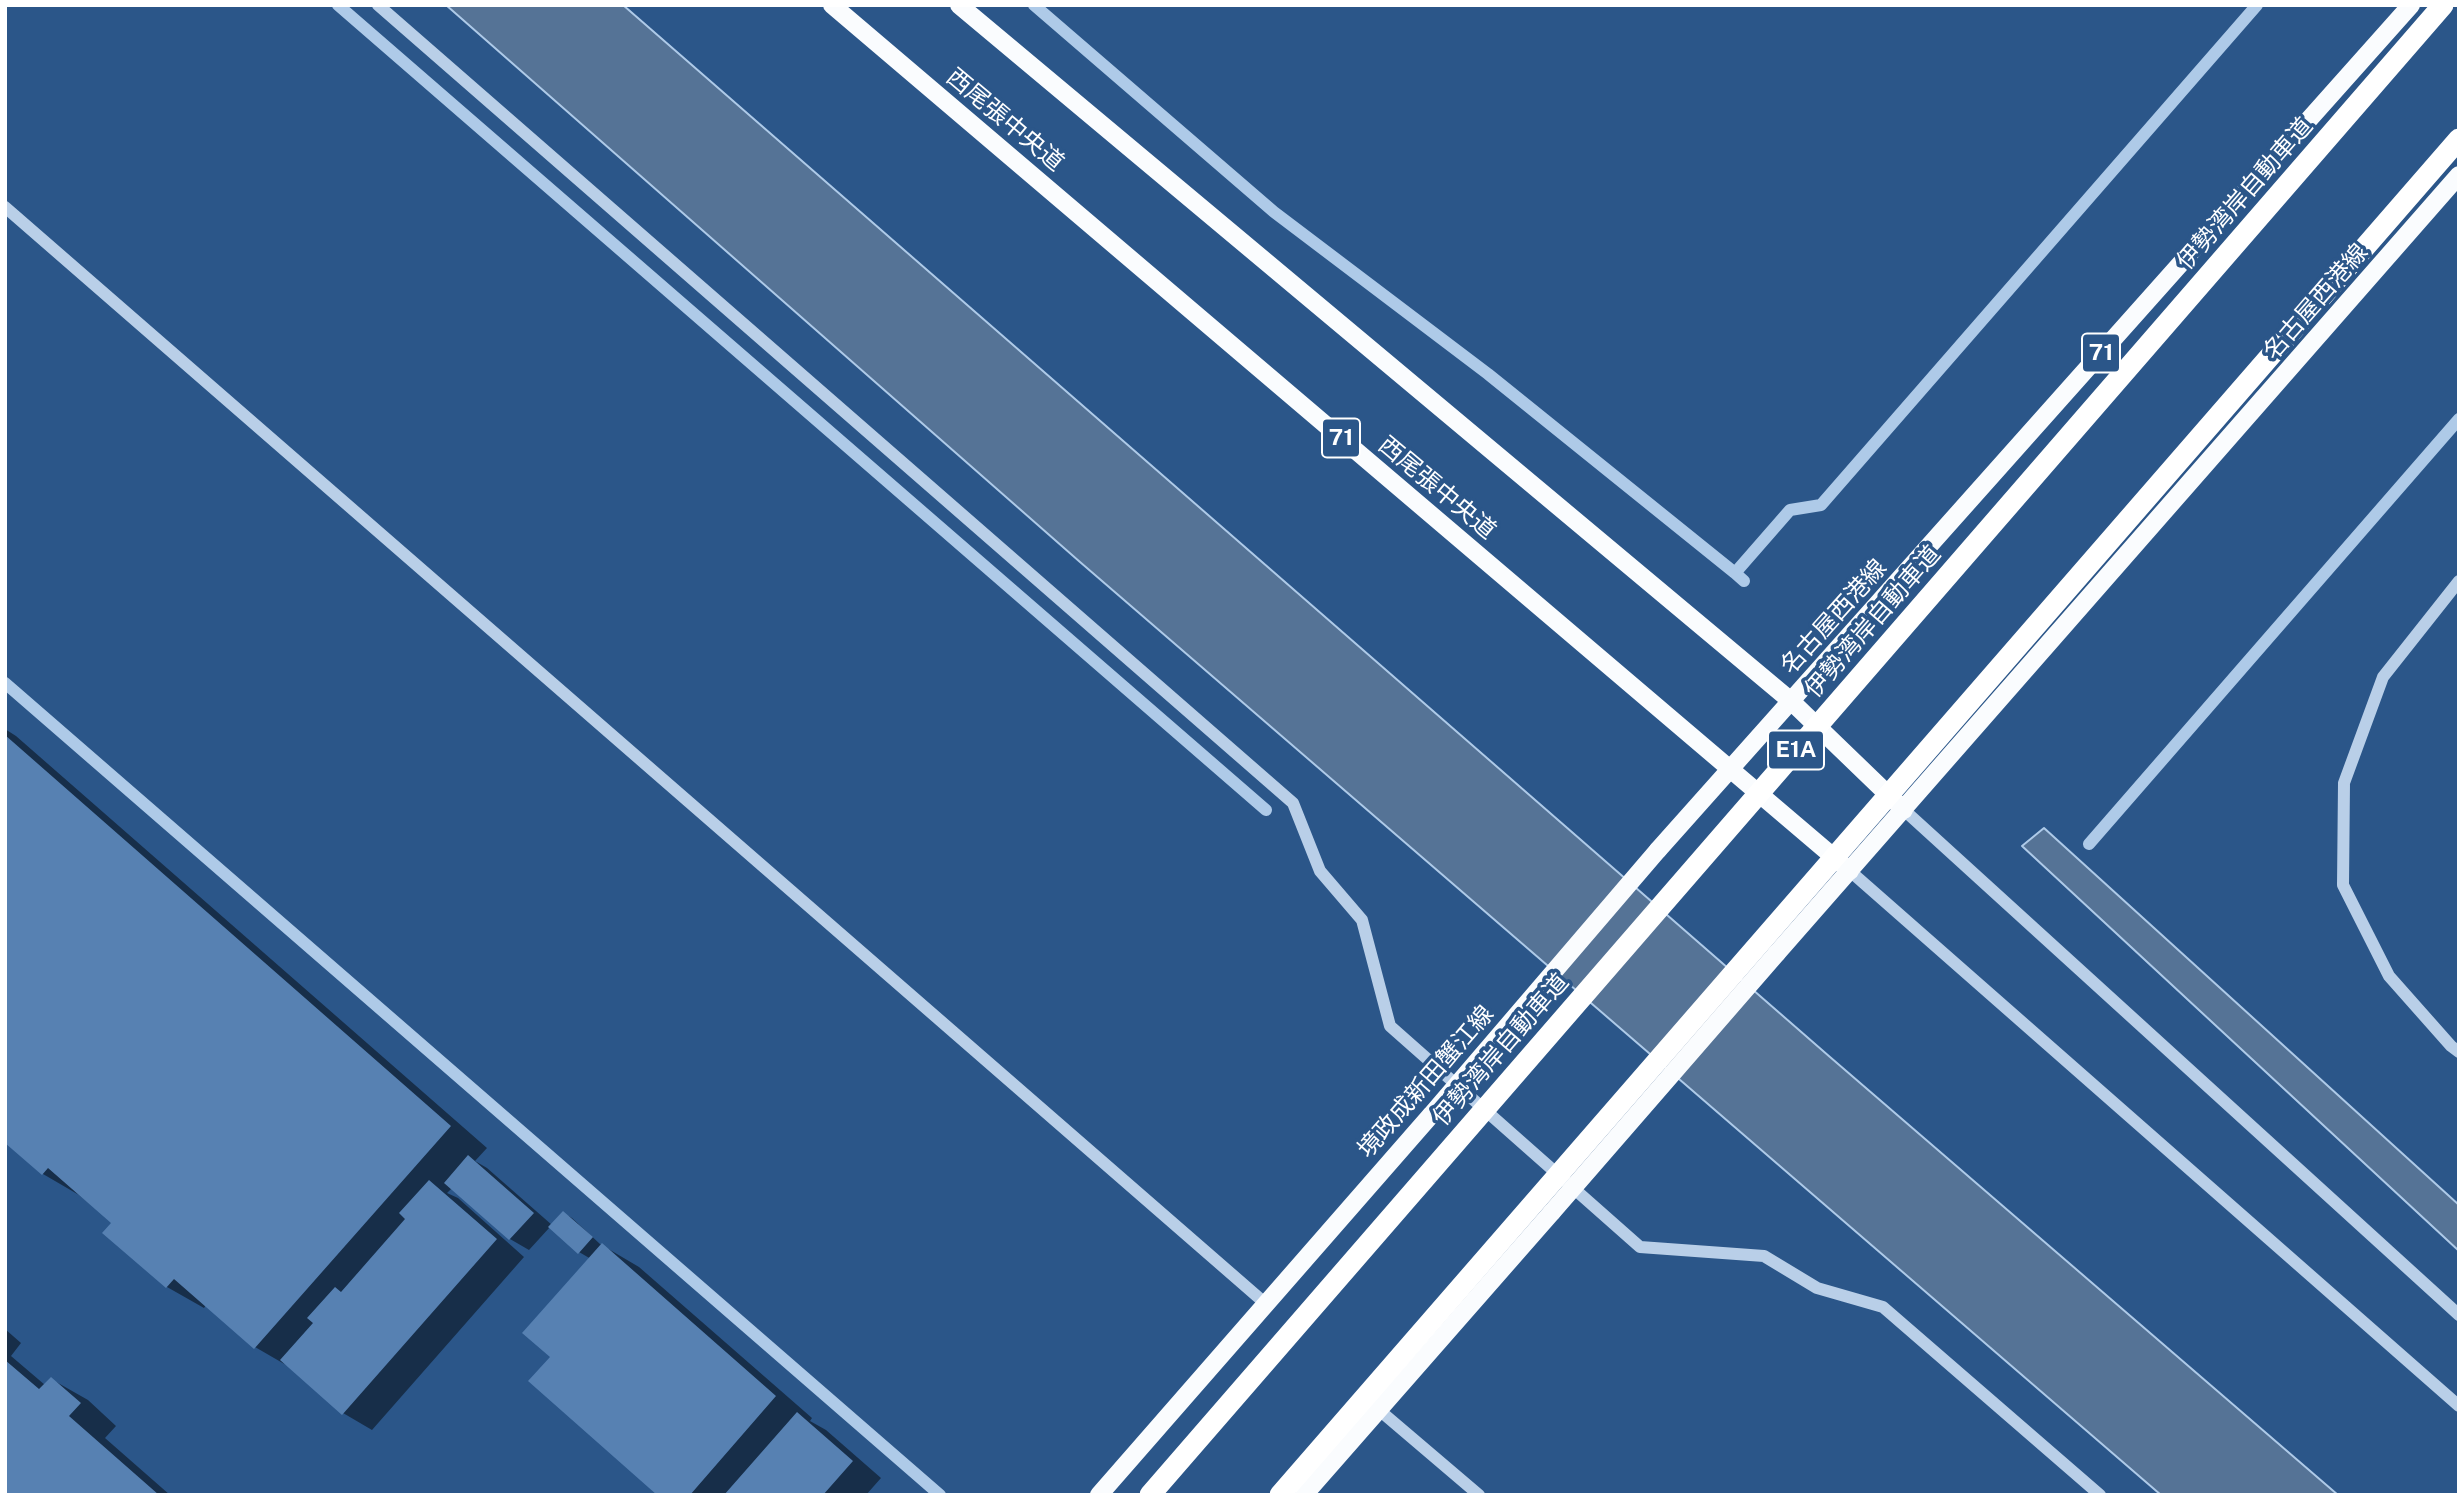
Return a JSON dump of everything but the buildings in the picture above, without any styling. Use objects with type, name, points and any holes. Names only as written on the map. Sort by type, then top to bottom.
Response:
[{"type":"highway","name":"伊勢湾岸自動車道","points":[[1150,1495],[2443,5]]},
{"type":"highway","points":[[1280,1495],[2459,139]]},
{"type":"main road","name":"西尾張中央道","points":[[832,5],[1850,871]]},
{"type":"main road","points":[[959,5],[1791,701]]},
{"type":"main road","name":"名古屋西港線","points":[[2411,5],[1791,701],[1904,810],[2459,175]]},
{"type":"main road","name":"境政成新田蟹江線","points":[[1099,1495],[1729,768],[1791,701]]},
{"type":"main road","points":[[1304,1495],[1904,810]]},
{"type":"street","points":[[378,5],[1293,803],[1321,871],[1362,920],[1390,1026],[1640,1247],[1764,1256],[1816,1288],[1883,1307],[2101,1495]]},
{"type":"street","points":[[5,207],[1266,1304]]},
{"type":"street","points":[[2459,581],[2383,677],[2344,783],[2343,847],[2343,885],[2389,976],[2459,1052]]},
{"type":"street","points":[[1904,810],[2459,1315]]},
{"type":"street","points":[[1850,871],[2459,1406]]},
{"type":"street","points":[[1378,1409],[1479,1495]]},
{"type":"water","points":[[446,5],[623,5],[1830,1057],[2338,1495],[2161,1495],[1080,562]]},
{"type":"water","points":[[2044,828],[2459,1205],[2459,1251],[2022,846]]},
{"type":"waterway","points":[[338,5],[1266,810]]},
{"type":"waterway","points":[[1034,5],[1274,212],[1488,374],[1735,573]]},
{"type":"waterway","points":[[1744,581],[1735,573],[1790,510],[1821,505],[2257,5]]},
{"type":"waterway","points":[[2089,844],[2459,419]]},
{"type":"waterway","points":[[5,683],[940,1495]]}]
